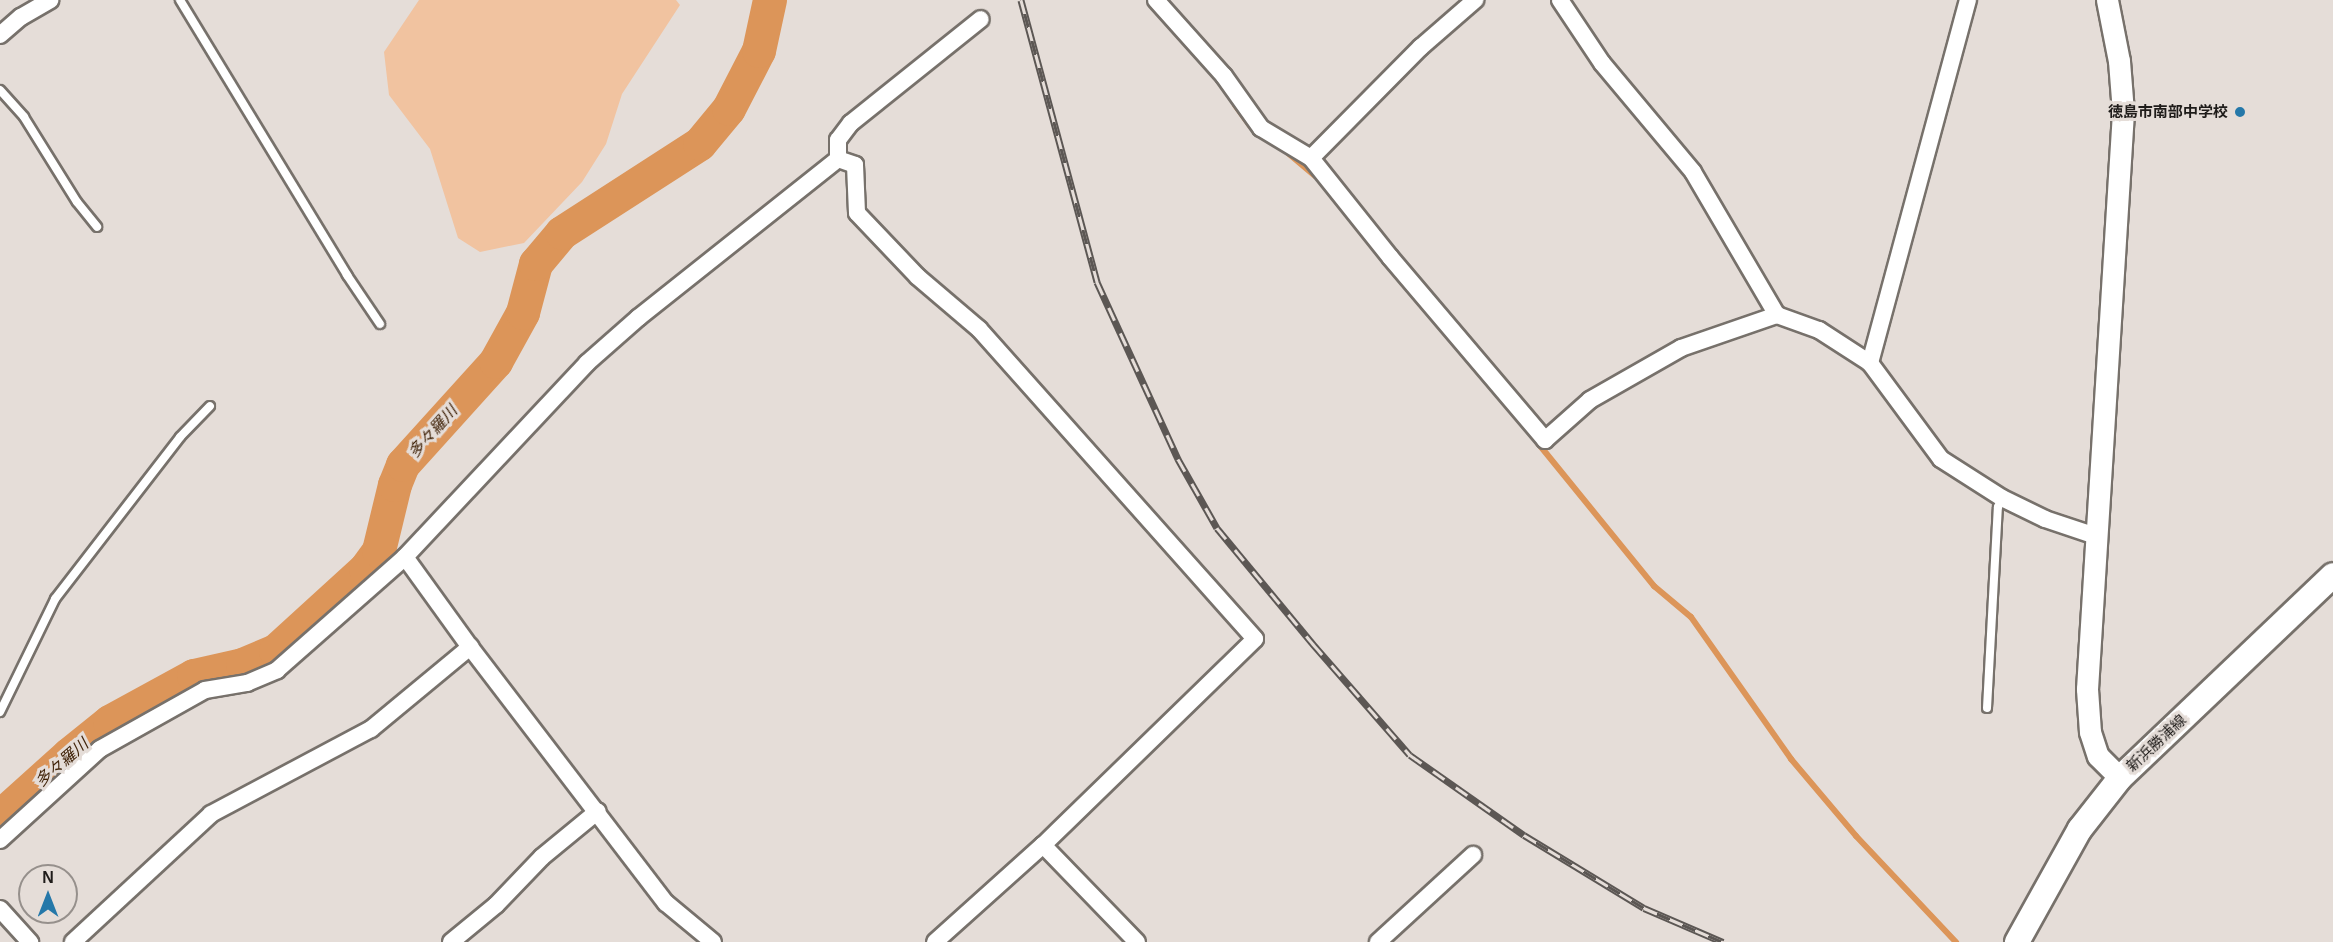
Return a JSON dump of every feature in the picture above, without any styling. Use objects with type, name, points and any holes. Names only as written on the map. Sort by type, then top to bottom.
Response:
[{"type":"main road","name":"新浜勝浦線","points":[[2017,942],[2080,829],[2120,778],[2333,575]]},
{"type":"street","points":[[0,35],[21,17],[51,0]]},
{"type":"street","points":[[1156,0],[1224,76],[1261,128],[1311,158],[1390,257],[1545,440],[1590,400],[1681,348],[1777,315],[1819,330],[1870,363],[1941,459],[2002,498],[2045,519],[2096,536]]},
{"type":"street","points":[[1311,158],[1421,47],[1475,0]]},
{"type":"street","points":[[1560,0],[1602,63],[1693,172],[1777,315]]},
{"type":"street","points":[[1870,363],[1968,0]]},
{"type":"street","points":[[2107,0],[2119,61],[2123,112],[2087,689],[2090,732],[2098,756],[2120,778]]},
{"type":"street","points":[[838,159],[838,140],[851,123],[981,19]]},
{"type":"street","points":[[0,840],[100,749],[205,690],[247,683],[277,670],[405,556],[587,363],[638,318],[838,159]]},
{"type":"street","points":[[838,159],[855,165],[857,213],[918,277],[979,329],[1255,639],[1043,845],[935,942]]},
{"type":"street","points":[[405,556],[470,647],[598,811],[666,903],[713,942]]},
{"type":"street","points":[[73,942],[211,814],[371,729],[470,647]]},
{"type":"street","points":[[451,942],[496,905],[542,857],[598,811]]},
{"type":"street","points":[[1043,845],[1137,942]]},
{"type":"street","points":[[1378,942],[1473,855]]},
{"type":"street","points":[[0,909],[30,942]]},
{"type":"lane","points":[[180,0],[347,275],[380,324]]},
{"type":"lane","points":[[0,90],[24,117],[77,202],[97,227]]},
{"type":"lane","points":[[0,712],[55,599],[180,437],[210,406]]},
{"type":"lane","points":[[1987,708],[1998,507],[2002,498]]},
{"type":"shaded area","points":[[419,0],[676,0],[680,5],[622,94],[606,144],[582,182],[524,243],[480,252],[458,238],[430,149],[389,95],[384,52]]},
{"type":"waterway","name":"多々羅川","points":[[0,817],[69,755],[110,722],[194,676],[243,665],[276,651],[366,569],[379,551],[395,485],[403,465],[496,362],[523,313],[536,264],[562,233],[700,144],[729,109],[759,51],[770,0]]},
{"type":"waterway","points":[[1235,105],[1250,126]]},
{"type":"waterway","points":[[1289,154],[1315,176]]},
{"type":"waterway","points":[[1537,442],[1654,586],[1691,617],[1791,759],[1856,836],[1956,942]]},
{"type":"railway","points":[[1021,0],[1097,282],[1178,459],[1217,528],[1313,644],[1410,755],[1524,835],[1644,908],[1723,942]]},
{"type":"place","name":"徳島市南部中学校","points":[[2240,112]]}]
